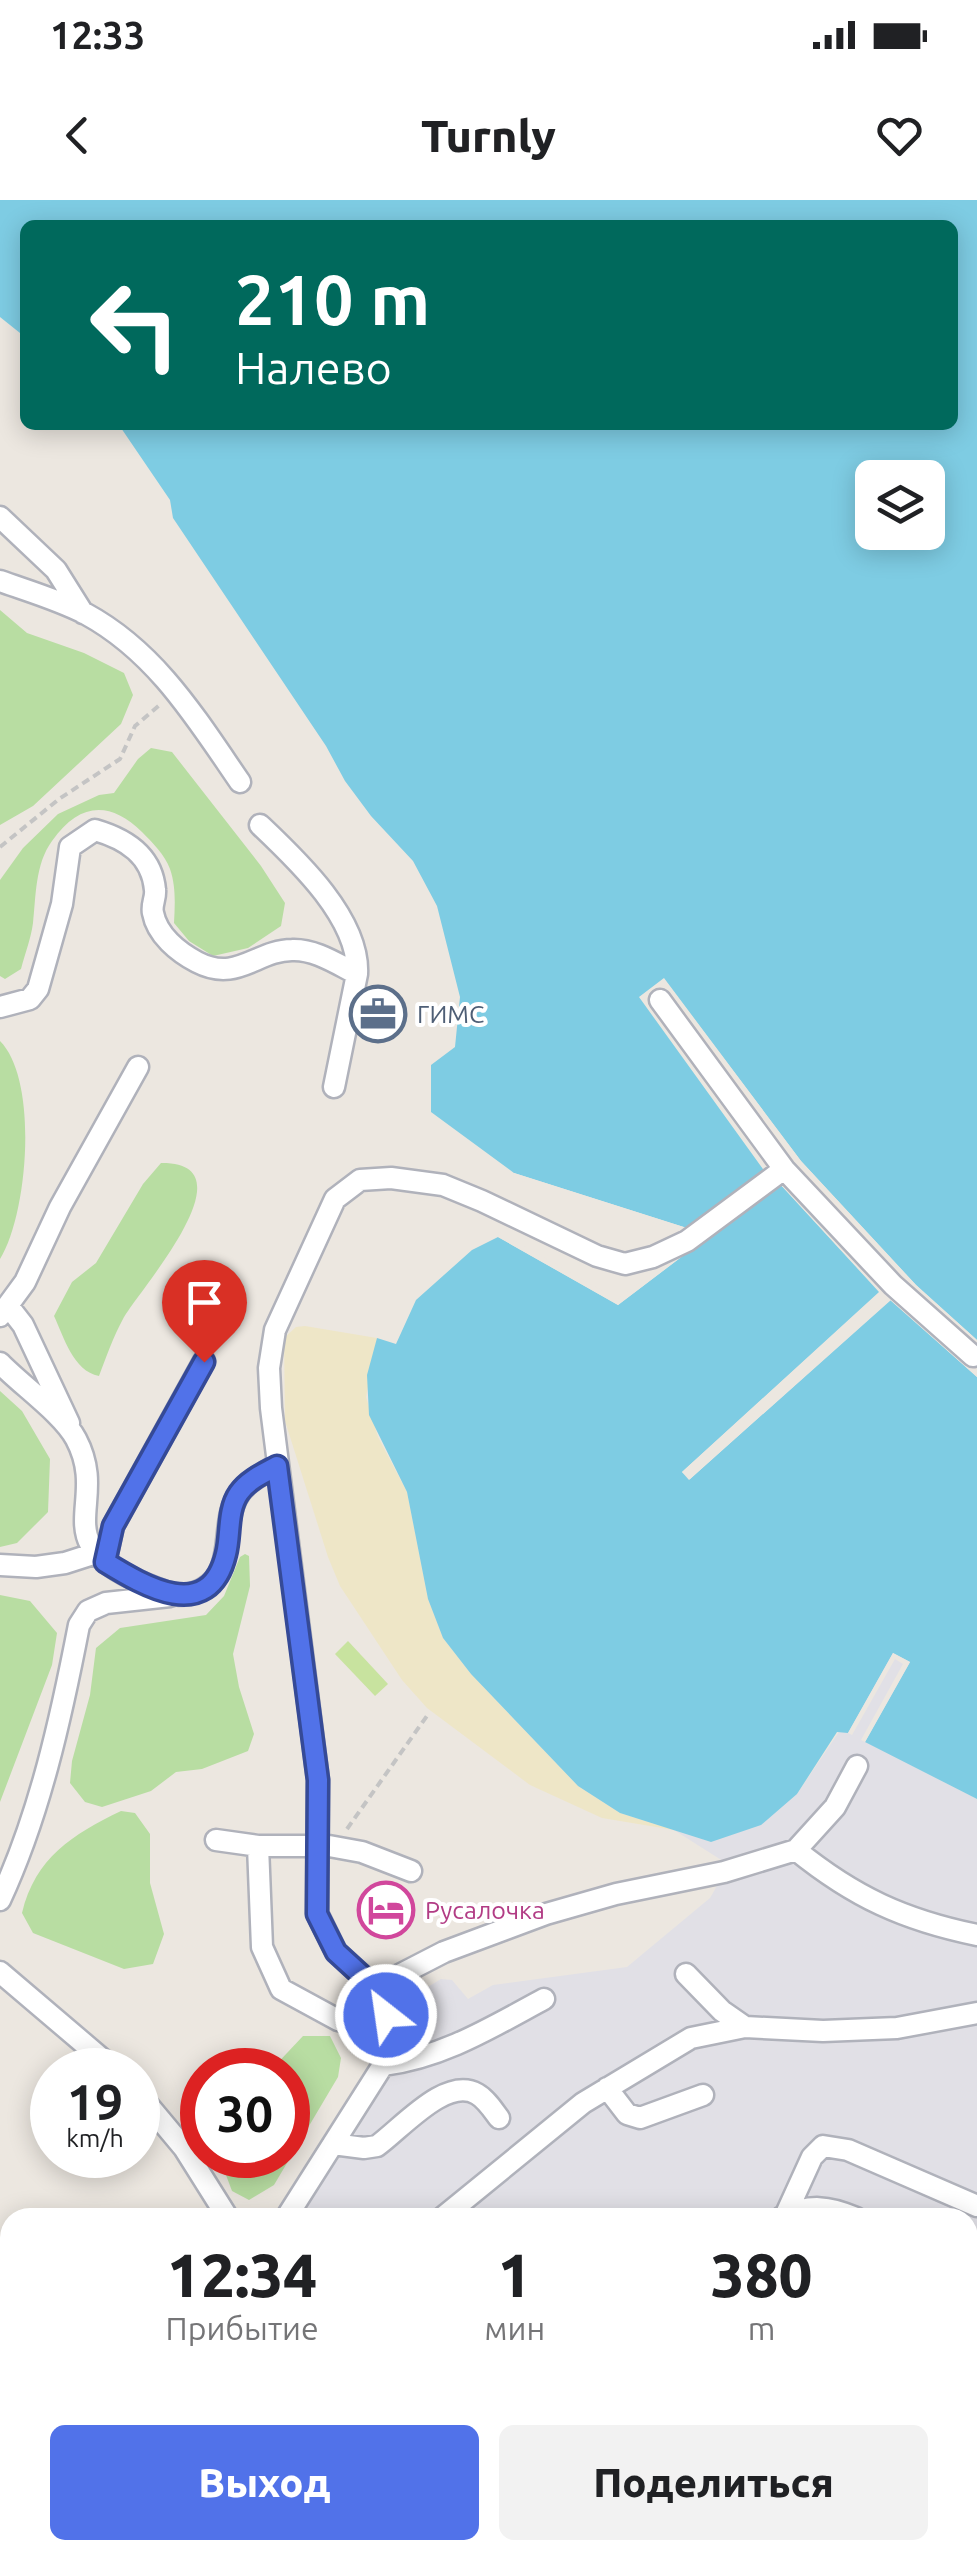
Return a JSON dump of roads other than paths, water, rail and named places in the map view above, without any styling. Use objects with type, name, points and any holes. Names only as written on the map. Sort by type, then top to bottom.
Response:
[{"type":"street","points":[[0,517],[56,570],[83,613]]},
{"type":"street","points":[[0,580],[83,613],[142,654],[177,690],[240,782]]},
{"type":"street","points":[[260,825],[302,865],[333,907],[358,959],[334,1086]]},
{"type":"street","points":[[0,1007],[30,999],[38,989],[62,904],[70,847],[96,830],[113,835],[142,853],[156,892],[152,910],[161,932],[196,962],[214,969],[236,969],[290,950],[308,952],[357,974]]},
{"type":"street","points":[[660,1000],[784,1168],[893,1285],[973,1356]]},
{"type":"street","points":[[138,1067],[60,1207],[25,1282],[4,1312],[23,1325],[76,1438],[86,1469],[86,1533],[99,1558],[172,1596]]},
{"type":"street","points":[[292,2208],[383,2065],[387,2033],[383,1995],[336,1952],[317,1914],[324,1846],[277,1466],[269,1368],[275,1330],[334,1200],[360,1180],[391,1178],[444,1186],[482,1200],[597,1256],[625,1264],[686,1242],[784,1168]]},
{"type":"street","points":[[99,1558],[204,1362]]},
{"type":"street","points":[[0,1364],[76,1438]]},
{"type":"street","points":[[0,1900],[37,1801],[79,1625],[88,1610],[106,1603],[184,1596],[205,1588],[220,1571],[226,1554],[233,1503],[248,1482],[277,1466]]},
{"type":"street","points":[[0,1566],[36,1567],[99,1558]]},
{"type":"street","points":[[376,1987],[444,1952],[546,1914],[616,1894],[724,1872],[796,1850],[834,1807],[856,1766]]},
{"type":"street","points":[[216,1840],[362,1852],[411,1871]]},
{"type":"street","points":[[258,1846],[262,1947],[281,1990],[338,2020],[387,2033]]},
{"type":"street","points":[[796,1850],[829,1877],[877,1906],[929,1925],[977,1935]]},
{"type":"street","points":[[0,1972],[88,2048]]},
{"type":"street","points":[[686,1974],[722,2011],[745,2026]]},
{"type":"street","points":[[383,2065],[414,2062],[468,2040],[544,1999]]},
{"type":"street","points":[[454,2208],[550,2128],[607,2088],[691,2038],[745,2026],[896,2028],[976,2015]]},
{"type":"street","points":[[333,2144],[377,2146],[441,2094],[460,2088],[479,2095],[499,2118]]},
{"type":"street","points":[[607,2088],[628,2114],[640,2118],[703,2096]]},
{"type":"street","points":[[160,2119],[184,2148],[222,2208]]},
{"type":"street","points":[[787,2208],[812,2157],[823,2146],[848,2150],[977,2206]]},
{"type":"water","points":[[0,200],[977,200],[977,1340],[916,1285],[801,1161],[664,979],[640,997],[766,1172],[690,1229],[514,1173],[431,1112],[431,1065],[455,1047],[460,997],[437,906],[413,861],[345,781],[326,746],[173,518],[170,500],[122,430],[958,430],[958,220],[20,220],[20,333],[0,317]]},
{"type":"water","points":[[779,1183],[880,1292],[682,1472],[690,1479],[891,1300],[977,1377],[977,1799],[865,1742],[910,1662],[893,1653],[848,1733],[837,1732],[797,1794],[761,1825],[711,1842],[620,1813],[578,1786],[471,1674],[443,1638],[428,1599],[407,1492],[369,1415],[367,1375],[377,1338],[396,1344],[416,1300],[472,1250],[498,1237],[618,1305]]},
{"type":"place","name":"ГИМС","points":[[378,1014]]},
{"type":"place","name":"Русалочка","points":[[386,1910]]}]
